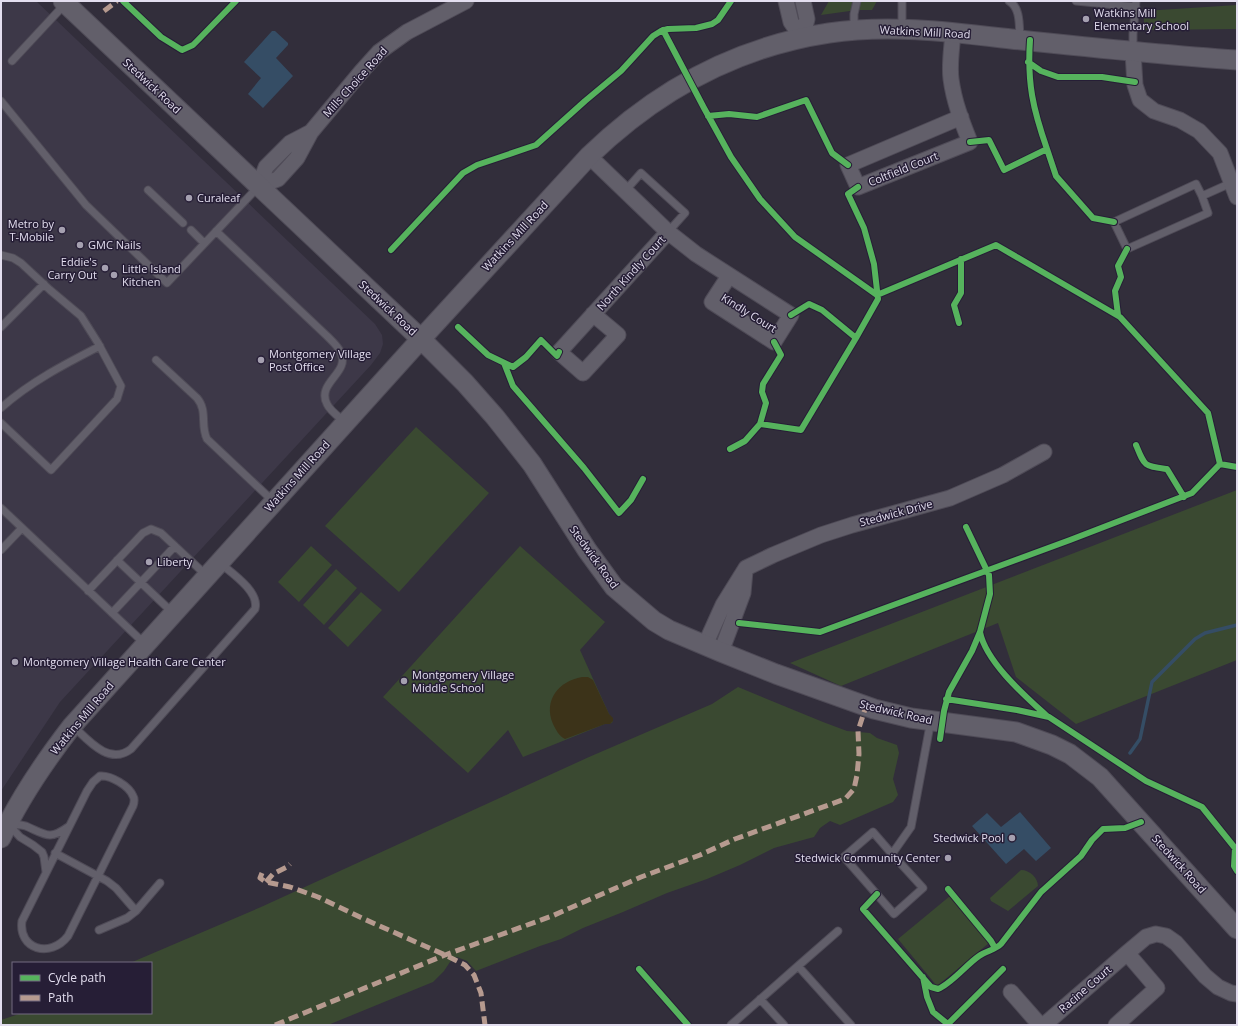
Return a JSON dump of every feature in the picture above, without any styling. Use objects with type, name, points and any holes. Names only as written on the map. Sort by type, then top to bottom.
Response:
[{"type":"street","name":"Mills Choice Road","points":[[259,186],[278,179],[297,158],[311,132],[361,72],[385,48],[408,32],[466,1]]},
{"type":"street","points":[[786,1],[790,21],[802,38]]},
{"type":"street","points":[[802,38],[807,19],[803,1]]},
{"type":"street","name":"Stedwick Road","points":[[65,2],[421,339],[465,383],[495,417],[532,464],[587,550],[614,587],[654,621],[669,630],[713,649],[776,674],[874,709],[911,718],[1016,732],[1052,745],[1070,754],[1100,777],[1237,929]]},
{"type":"street","name":"Watkins Mill Road","points":[[3,828],[49,756],[72,726],[421,339],[589,156],[616,130],[638,113],[689,81],[734,59],[767,47],[802,38],[854,30],[902,28],[953,32],[1133,52],[1237,60]]},
{"type":"street","name":"Coltfield Court","points":[[953,32],[951,78],[955,102],[961,117],[970,142],[858,187],[848,165],[961,117]]},
{"type":"street","points":[[1133,52],[1135,85],[1140,100],[1154,111],[1180,120],[1199,131],[1220,153],[1237,197]]},
{"type":"street","name":"Kindly Court","points":[[589,156],[668,232],[696,254],[791,315],[774,342],[712,302],[729,276]]},
{"type":"street","name":"North Kindly Court","points":[[593,314],[668,232]]},
{"type":"street","name":"Stedwick Drive","points":[[713,649],[723,605],[746,568],[821,535],[950,498],[1003,475],[1044,452]]},
{"type":"street","name":"Racine Court","points":[[1044,1025],[1146,937],[1156,934],[1166,936],[1176,943],[1205,976],[1218,987],[1237,994]]},
{"type":"street","points":[[1116,1025],[1156,988],[1127,953]]},
{"type":"street","points":[[1011,992],[1040,1025]]},
{"type":"lane","points":[[854,30],[855,7],[857,1]]},
{"type":"lane","points":[[902,1],[902,28]]},
{"type":"lane","points":[[1009,1],[1014,4],[1017,12],[1020,40]]},
{"type":"lane","points":[[1076,1],[1136,4],[1133,52]]},
{"type":"lane","points":[[12,62],[65,2]]},
{"type":"lane","points":[[1,101],[86,205],[167,282],[259,186]]},
{"type":"lane","points":[[625,190],[641,173],[685,213],[668,232]]},
{"type":"lane","points":[[1202,196],[1231,183]]},
{"type":"lane","points":[[1196,184],[1202,196],[1208,213],[1127,249],[1114,222],[1196,184]]},
{"type":"lane","points":[[148,190],[183,223]]},
{"type":"lane","points":[[191,230],[204,244]]},
{"type":"lane","points":[[216,231],[340,350],[343,361],[340,369],[327,386],[324,397],[329,408],[346,423]]},
{"type":"lane","points":[[1,255],[18,260],[81,316],[100,346],[121,386],[117,399],[51,470],[1,423]]},
{"type":"lane","points":[[1,327],[44,284]]},
{"type":"lane","points":[[1,408],[16,394],[60,367],[100,346]]},
{"type":"lane","points":[[156,360],[202,404],[204,432],[207,439],[274,502]]},
{"type":"lane","points":[[1,508],[145,644]]},
{"type":"lane","points":[[1,550],[22,528]]},
{"type":"lane","points":[[88,591],[143,533],[154,529],[159,531],[207,576]]},
{"type":"lane","points":[[112,613],[175,546]]},
{"type":"lane","points":[[117,560],[173,613]]},
{"type":"lane","points":[[72,726],[102,751],[115,754],[127,751],[253,613],[256,603],[253,594],[220,562]]},
{"type":"lane","points":[[892,854],[911,826],[931,720]]},
{"type":"lane","points":[[100,776],[112,777],[126,788],[134,798],[133,806],[68,936],[58,946],[44,949],[32,945],[24,937],[21,926],[24,915],[69,827],[90,786],[100,776]]},
{"type":"lane","points":[[3,828],[25,826],[44,835],[50,836],[60,833],[69,827]]},
{"type":"lane","points":[[3,828],[39,848],[44,857],[46,872]]},
{"type":"lane","points":[[873,832],[892,854],[923,888],[894,914],[844,857],[873,832]]},
{"type":"lane","points":[[56,853],[98,875],[116,888],[136,910]]},
{"type":"lane","points":[[99,930],[124,920],[136,910],[160,883]]},
{"type":"lane","points":[[731,1025],[838,931]]},
{"type":"lane","points":[[798,966],[851,1025]]},
{"type":"lane","points":[[760,999],[784,1025]]},
{"type":"shaded area","points":[[1,1],[36,1],[375,324],[382,335],[383,344],[380,353],[371,365],[60,702],[1,791]]},
{"type":"green space","points":[[829,1],[877,1],[872,10],[857,10],[821,15]]},
{"type":"green space","points":[[1237,5],[1237,29],[1144,30],[1144,11]]},
{"type":"green space","points":[[416,427],[489,493],[399,592],[325,526]]},
{"type":"green space","points":[[1237,490],[1237,660],[1076,724],[1016,677],[998,623],[841,686],[790,663]]},
{"type":"green space","points":[[311,546],[332,565],[299,602],[278,582]]},
{"type":"green space","points":[[520,546],[605,622],[580,650],[613,720],[612,723],[605,724],[523,757],[508,730],[468,773],[383,697]]},
{"type":"green space","points":[[336,569],[357,588],[324,625],[303,605]]},
{"type":"green space","points":[[361,592],[382,610],[348,647],[328,628]]},
{"type":"green space","points":[[738,687],[847,731],[870,733],[877,738],[897,745],[899,753],[893,779],[898,795],[893,802],[840,825],[830,821],[820,828],[814,837],[774,848],[707,879],[667,893],[583,928],[561,939],[476,971],[467,961],[457,957],[450,962],[444,971],[433,982],[328,1025],[1,1025],[1,1020],[19,1014],[152,1014],[152,962],[132,962],[261,907],[589,757],[712,704]]},
{"type":"green space","points":[[1021,870],[1027,871],[1033,875],[1037,880],[1038,886],[1008,911],[991,901],[990,898]]},
{"type":"green space","points":[[950,896],[989,943],[937,986],[898,939]]},
{"type":"sand","points":[[588,677],[593,680],[609,714],[613,718],[613,721],[610,724],[605,724],[565,739],[559,735],[553,724],[550,715],[550,707],[555,693],[560,687],[574,679]]},
{"type":"water","points":[[272,31],[275,31],[288,43],[288,45],[276,58],[293,76],[263,108],[248,94],[261,78],[244,62]]},
{"type":"water","name":"Stedwick Pool","points":[[1020,812],[1051,848],[1036,861],[1024,849],[1006,864],[972,826],[987,813],[1001,827]]},
{"type":"waterway","points":[[1130,753],[1140,739],[1152,682],[1195,639],[1205,633],[1237,625]]},
{"type":"marked path","points":[[104,11],[117,1]]},
{"type":"marked path","points":[[275,1025],[445,955],[552,916],[641,877],[700,855],[735,839],[845,799],[854,789],[859,754],[858,731],[866,706]]},
{"type":"marked path","points":[[266,882],[273,874],[290,864]]},
{"type":"marked path","points":[[262,873],[260,878],[266,882],[290,887],[318,897],[465,965],[474,975],[481,993],[485,1025]]},
{"type":"cycle path","points":[[123,1],[161,37],[182,50],[193,45],[236,1]]},
{"type":"cycle path","points":[[391,250],[463,173],[477,165],[536,145],[621,71],[653,36],[668,29],[696,28],[712,24],[718,20],[731,1]]},
{"type":"cycle path","points":[[663,30],[731,157],[760,199],[795,237],[877,295],[996,245],[1120,317],[1208,413],[1220,464]]},
{"type":"cycle path","points":[[1030,40],[1029,70],[1032,96],[1047,149]]},
{"type":"cycle path","points":[[1028,62],[1041,71],[1058,77],[1102,77],[1135,82]]},
{"type":"cycle path","points":[[708,116],[729,114],[757,117],[806,100],[832,153],[848,165]]},
{"type":"cycle path","points":[[970,142],[989,140],[1004,170],[1047,149],[1056,176],[1093,218],[1114,222]]},
{"type":"cycle path","points":[[856,338],[878,299],[874,264],[864,228],[848,194],[858,187]]},
{"type":"cycle path","points":[[1118,315],[1115,291],[1121,277],[1118,266],[1127,249]]},
{"type":"cycle path","points":[[959,323],[954,305],[961,293],[961,259]]},
{"type":"cycle path","points":[[760,424],[801,430],[856,338],[822,310],[809,304],[791,315]]},
{"type":"cycle path","points":[[458,327],[488,355],[513,367],[526,357],[541,340],[557,356],[559,352]]},
{"type":"cycle path","points":[[730,449],[745,441],[760,424],[766,403],[762,392],[763,384],[781,355],[774,342]]},
{"type":"cycle path","points":[[504,363],[513,386],[584,468],[619,513],[631,500],[643,479]]},
{"type":"cycle path","points":[[1136,445],[1141,458],[1146,464],[1149,466],[1167,469],[1184,497]]},
{"type":"cycle path","points":[[739,623],[820,632],[1070,540],[1192,493],[1220,464],[1237,467]]},
{"type":"cycle path","points":[[940,739],[944,711],[949,692],[972,651],[980,632],[990,594],[989,575],[966,527]]},
{"type":"cycle path","points":[[980,632],[990,655],[998,666],[1018,689],[1047,716]]},
{"type":"cycle path","points":[[946,699],[1017,710],[1049,717],[1146,781],[1202,807],[1235,848],[1234,866],[1237,871]]},
{"type":"cycle path","points":[[877,894],[863,909],[931,987],[938,989],[948,983],[979,956],[1001,944],[1041,892],[1081,856],[1092,840],[1103,829],[1125,828],[1141,822]]},
{"type":"cycle path","points":[[948,889],[991,941],[995,948]]},
{"type":"cycle path","points":[[639,969],[688,1025]]},
{"type":"cycle path","points":[[948,1024],[1003,969]]},
{"type":"cycle path","points":[[923,977],[927,997],[933,1012],[949,1025]]},
{"type":"place","name":"Watkins Mill Elementary School","points":[[1086,19]]},
{"type":"place","name":"Curaleaf","points":[[189,198]]},
{"type":"place","name":"Metro by T-Mobile","points":[[62,230]]},
{"type":"place","name":"GMC Nails","points":[[80,245]]},
{"type":"place","name":"Eddie's Carry Out","points":[[105,268]]},
{"type":"place","name":"Little Island Kitchen","points":[[114,275]]},
{"type":"place","name":"Montgomery Village Post Office","points":[[261,360]]},
{"type":"place","name":"Liberty","points":[[149,562]]},
{"type":"place","name":"Montgomery Village Health Care Center","points":[[15,662]]},
{"type":"place","name":"Montgomery Village Middle School","points":[[404,681]]},
{"type":"place","name":"Stedwick Pool","points":[[1012,838]]},
{"type":"place","name":"Stedwick Community Center","points":[[948,858]]}]
